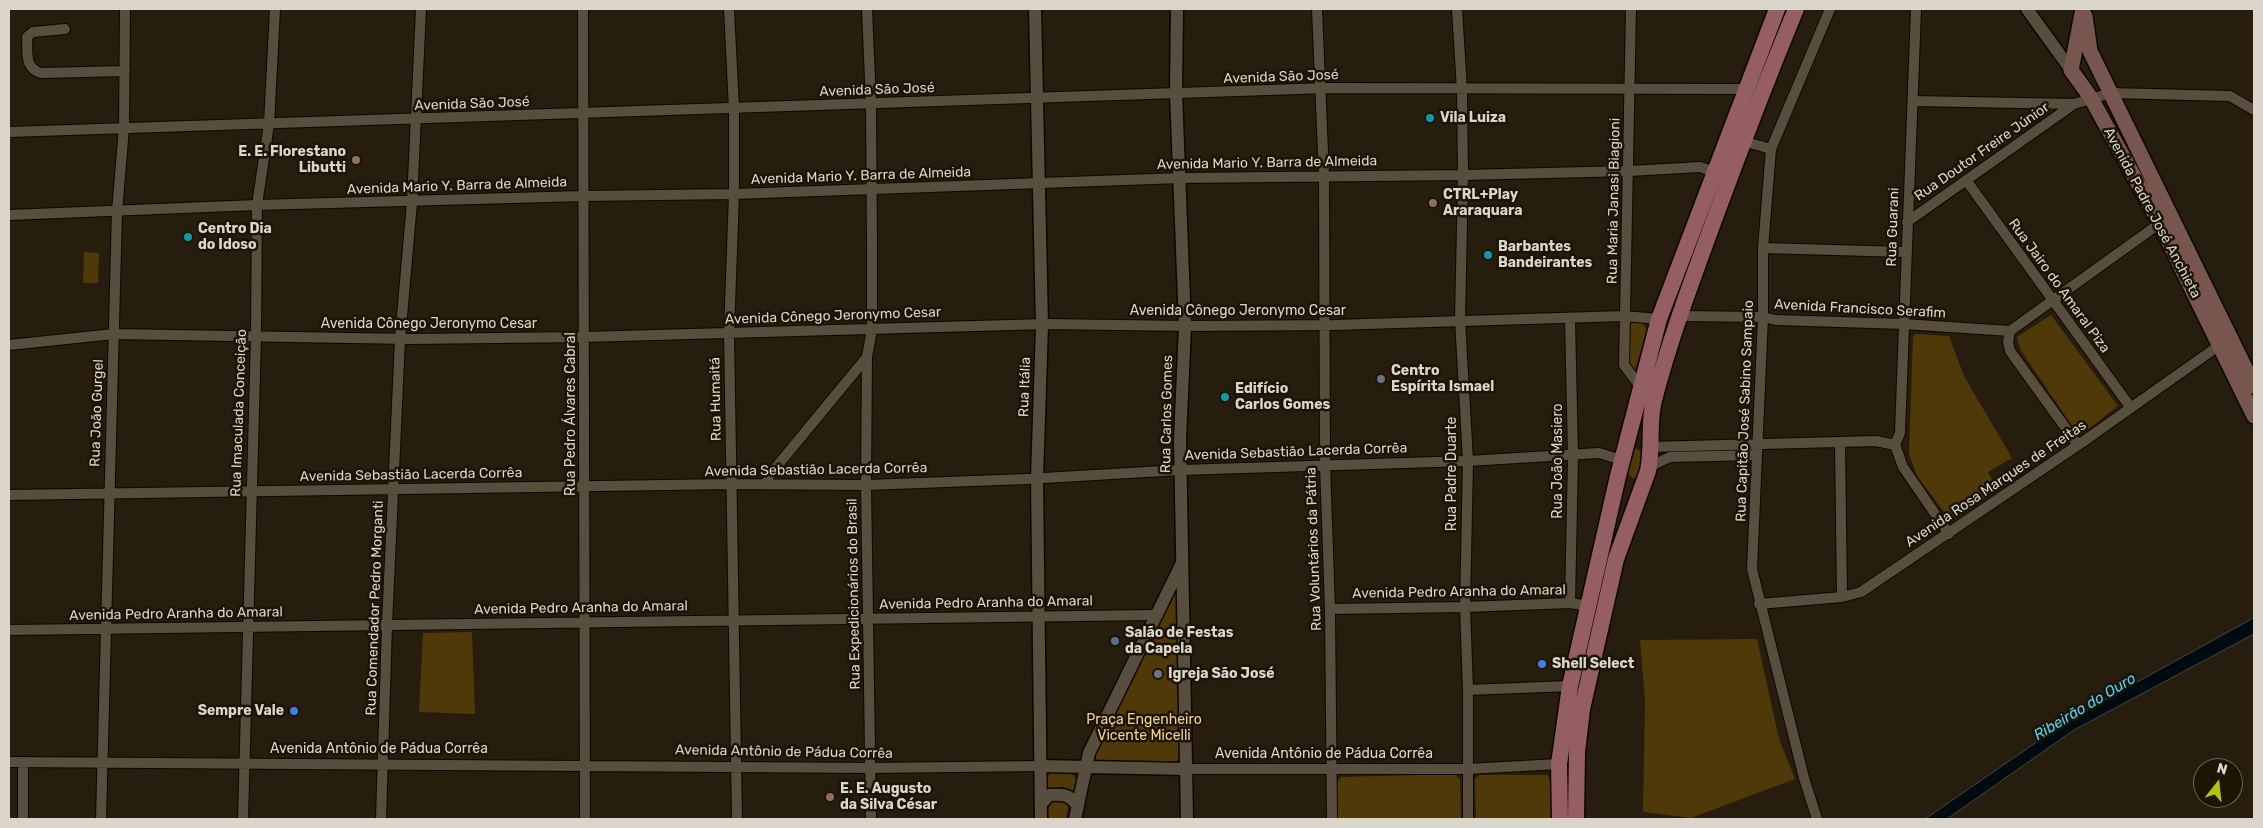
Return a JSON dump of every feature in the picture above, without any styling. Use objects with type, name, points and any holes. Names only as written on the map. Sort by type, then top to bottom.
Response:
[{"type":"main road","points":[[1560,819],[1559,764],[1570,686],[1618,476],[1659,318],[1777,9]]},
{"type":"main road","points":[[1576,819],[1577,752],[1582,709],[1616,559],[1646,477],[1650,448],[1649,424],[1654,400],[1679,316],[1743,141],[1796,9]]},
{"type":"main road","name":"Avenida Padre José Anchieta","points":[[2083,9],[2071,70],[2091,98],[2165,220]]},
{"type":"main road","name":"Avenida Padre José Anchieta","points":[[2083,9],[2090,50],[2111,93],[2165,220],[2225,341],[2254,416]]},
{"type":"main road","name":"Avenida Padre José Anchieta","points":[[2225,341],[2254,386]]},
{"type":"main road","points":[[1624,453],[1642,445],[1650,448]]},
{"type":"main road","points":[[1618,476],[1630,485],[1646,477]]},
{"type":"street","name":"Rua João Gurgel","points":[[101,819],[104,763],[117,211],[124,128],[126,9]]},
{"type":"street","name":"Rua Imaculada Conceição","points":[[243,819],[256,336],[257,205],[269,124],[275,9]]},
{"type":"street","name":"Rua Comendador Pedro Morganti","points":[[381,819],[386,625],[400,339],[412,202],[421,9]]},
{"type":"street","name":"Rua Pedro Álvares Cabral","points":[[583,9],[585,819]]},
{"type":"street","name":"Rua Humaitá","points":[[729,9],[734,109],[734,194],[729,333],[737,819]]},
{"type":"street","name":"Rua Expedicionários do Brasil","points":[[867,9],[872,189],[872,329],[867,357],[866,485],[872,768],[871,819]]},
{"type":"street","name":"Rua Itália","points":[[1035,9],[1042,325],[1037,478],[1041,819]]},
{"type":"street","name":"Rua Carlos Gomes","points":[[1176,9],[1176,94],[1181,178],[1185,326],[1180,470],[1187,819]]},
{"type":"street","name":"Rua Voluntários da Pátria","points":[[1317,9],[1324,176],[1323,325],[1330,608],[1332,819]]},
{"type":"street","name":"Rua Padre Duarte","points":[[1457,9],[1462,90],[1463,175],[1460,320],[1468,461],[1465,607],[1468,690],[1468,819]]},
{"type":"street","name":"Rua Maria Janasi Biagioni","points":[[1631,9],[1630,171],[1624,316],[1624,365],[1642,389]]},
{"type":"street","points":[[1771,25],[1772,9]]},
{"type":"street","name":"Rua Capitão José Sabino Sampaio","points":[[1817,819],[1804,778],[1759,604],[1752,569],[1763,317],[1763,248],[1771,149],[1830,9]]},
{"type":"street","name":"Rua Guarani","points":[[1895,445],[1900,433],[1906,222],[1916,9]]},
{"type":"street","points":[[2027,9],[2071,70]]},
{"type":"street","points":[[65,29],[33,32],[27,37],[29,66],[33,70],[42,73],[125,71]]},
{"type":"street","name":"Avenida São José","points":[[9,132],[1321,89],[1745,89]]},
{"type":"street","points":[[1913,101],[2074,104],[2111,93],[2230,96],[2254,110]]},
{"type":"street","name":"Rua Doutor Freire Júnior","points":[[1906,222],[2074,104]]},
{"type":"street","points":[[1743,141],[1771,149]]},
{"type":"street","name":"Avenida Mario Y. Barra de Almeida","points":[[9,215],[257,205],[734,194],[1181,178],[1463,175],[1630,171],[1700,167],[1714,172]]},
{"type":"street","name":"Rua Jairo do Amaral Piza","points":[[1966,180],[2131,408]]},
{"type":"street","points":[[2078,445],[2010,351],[2008,342],[2010,331],[2165,220]]},
{"type":"street","points":[[1763,248],[1905,252]]},
{"type":"street","name":"Avenida Cônego Jeronymo Cesar","points":[[9,345],[114,334],[400,339],[584,337],[1042,325],[1323,325],[1460,320],[1474,322],[1624,316],[1659,318]]},
{"type":"street","name":"Avenida Francisco Serafim","points":[[1679,316],[1763,317],[1776,320],[1904,324],[2010,331]]},
{"type":"street","name":"Rua João Masiero","points":[[1570,319],[1573,456],[1570,603]]},
{"type":"street","name":"Avenida Rosa Marques de Freitas","points":[[1759,604],[1842,597],[1861,592],[1949,534],[2225,341]]},
{"type":"street","points":[[768,485],[768,477],[867,357]]},
{"type":"street","points":[[1646,477],[1655,464],[1670,457],[1876,440],[1895,445],[1903,467],[1949,534]]},
{"type":"street","points":[[1840,442],[1842,597]]},
{"type":"street","points":[[1650,448],[1757,450]]},
{"type":"street","name":"Avenida Sebastião Lacerda Corrêa","points":[[9,495],[731,484],[866,485],[1180,470],[1468,461],[1624,453]]},
{"type":"street","points":[[1076,813],[1089,753],[1154,615],[1183,561]]},
{"type":"street","name":"Avenida Pedro Aranha do Amaral","points":[[1330,608],[1465,607],[1570,603],[1589,606]]},
{"type":"street","name":"Avenida Pedro Aranha do Amaral","points":[[9,630],[1154,615]]},
{"type":"street","points":[[1468,690],[1570,686]]},
{"type":"street","name":"Avenida Antônio de Pádua Corrêa","points":[[9,762],[244,762],[872,768],[1086,766],[1331,769],[1467,769],[1559,764]]},
{"type":"street","points":[[23,762],[23,819]]},
{"type":"street","points":[[1041,804],[1049,795],[1063,794],[1074,799],[1076,813]]},
{"type":"green space","points":[[84,252],[99,253],[98,283],[83,283]]},
{"type":"green space","points":[[2051,315],[2118,406],[2079,436],[2020,349],[2017,337]]},
{"type":"green space","points":[[1633,321],[1641,322],[1647,329],[1635,371],[1630,365],[1630,323]]},
{"type":"green space","points":[[1916,334],[1949,336],[1964,376],[2012,458],[1988,472],[1997,489],[1957,518],[1948,517],[1917,476],[1909,454],[1913,336]]},
{"type":"green space","points":[[1633,449],[1638,449],[1646,456],[1638,477],[1633,478],[1625,473]]},
{"type":"green space","name":"Praça Engenheiro Vicente Micelli","points":[[1174,592],[1176,594],[1179,757],[1177,761],[1171,763],[1097,761],[1094,753]]},
{"type":"green space","points":[[472,632],[475,714],[419,712],[423,633]]},
{"type":"green space","points":[[1757,639],[1779,739],[1795,779],[1691,818],[1643,812],[1645,700],[1640,640]]},
{"type":"green space","points":[[1051,772],[1073,774],[1076,780],[1073,792],[1063,787],[1047,790],[1047,779]]},
{"type":"green space","points":[[1454,774],[1460,779],[1461,819],[1338,819],[1337,783],[1341,777]]},
{"type":"green space","points":[[1480,775],[1547,775],[1551,780],[1552,819],[1476,819],[1475,781]]},
{"type":"green space","points":[[1057,799],[1066,801],[1068,807],[1066,819],[1049,819],[1048,810],[1051,802]]},
{"type":"shaded area","points":[[2254,618],[2254,634],[2074,730],[1947,819],[1925,819],[2070,719]]},
{"type":"place","name":"Vila Luiza","points":[[1430,118]]},
{"type":"place","name":"E. E. Florestano Libutti","points":[[356,160]]},
{"type":"place","name":"CTRL+Play Araraquara","points":[[1433,203]]},
{"type":"place","name":"Centro Dia do Idoso","points":[[188,237]]},
{"type":"place","name":"Barbantes Bandeirantes","points":[[1488,255]]},
{"type":"place","name":"Centro Espírita Ismael","points":[[1381,379]]},
{"type":"place","name":"Edifício Carlos Gomes","points":[[1225,397]]},
{"type":"place","name":"Salão de Festas da Capela","points":[[1115,641]]},
{"type":"place","name":"Shell Select","points":[[1542,664]]},
{"type":"place","name":"Igreja São José","points":[[1158,674]]},
{"type":"place","name":"Sempre Vale","points":[[294,711]]},
{"type":"place","name":"E. E. Augusto da Silva César","points":[[830,797]]},
{"type":"water label","name":"Ribeirão do Ouro","points":[[2085,707]]}]
